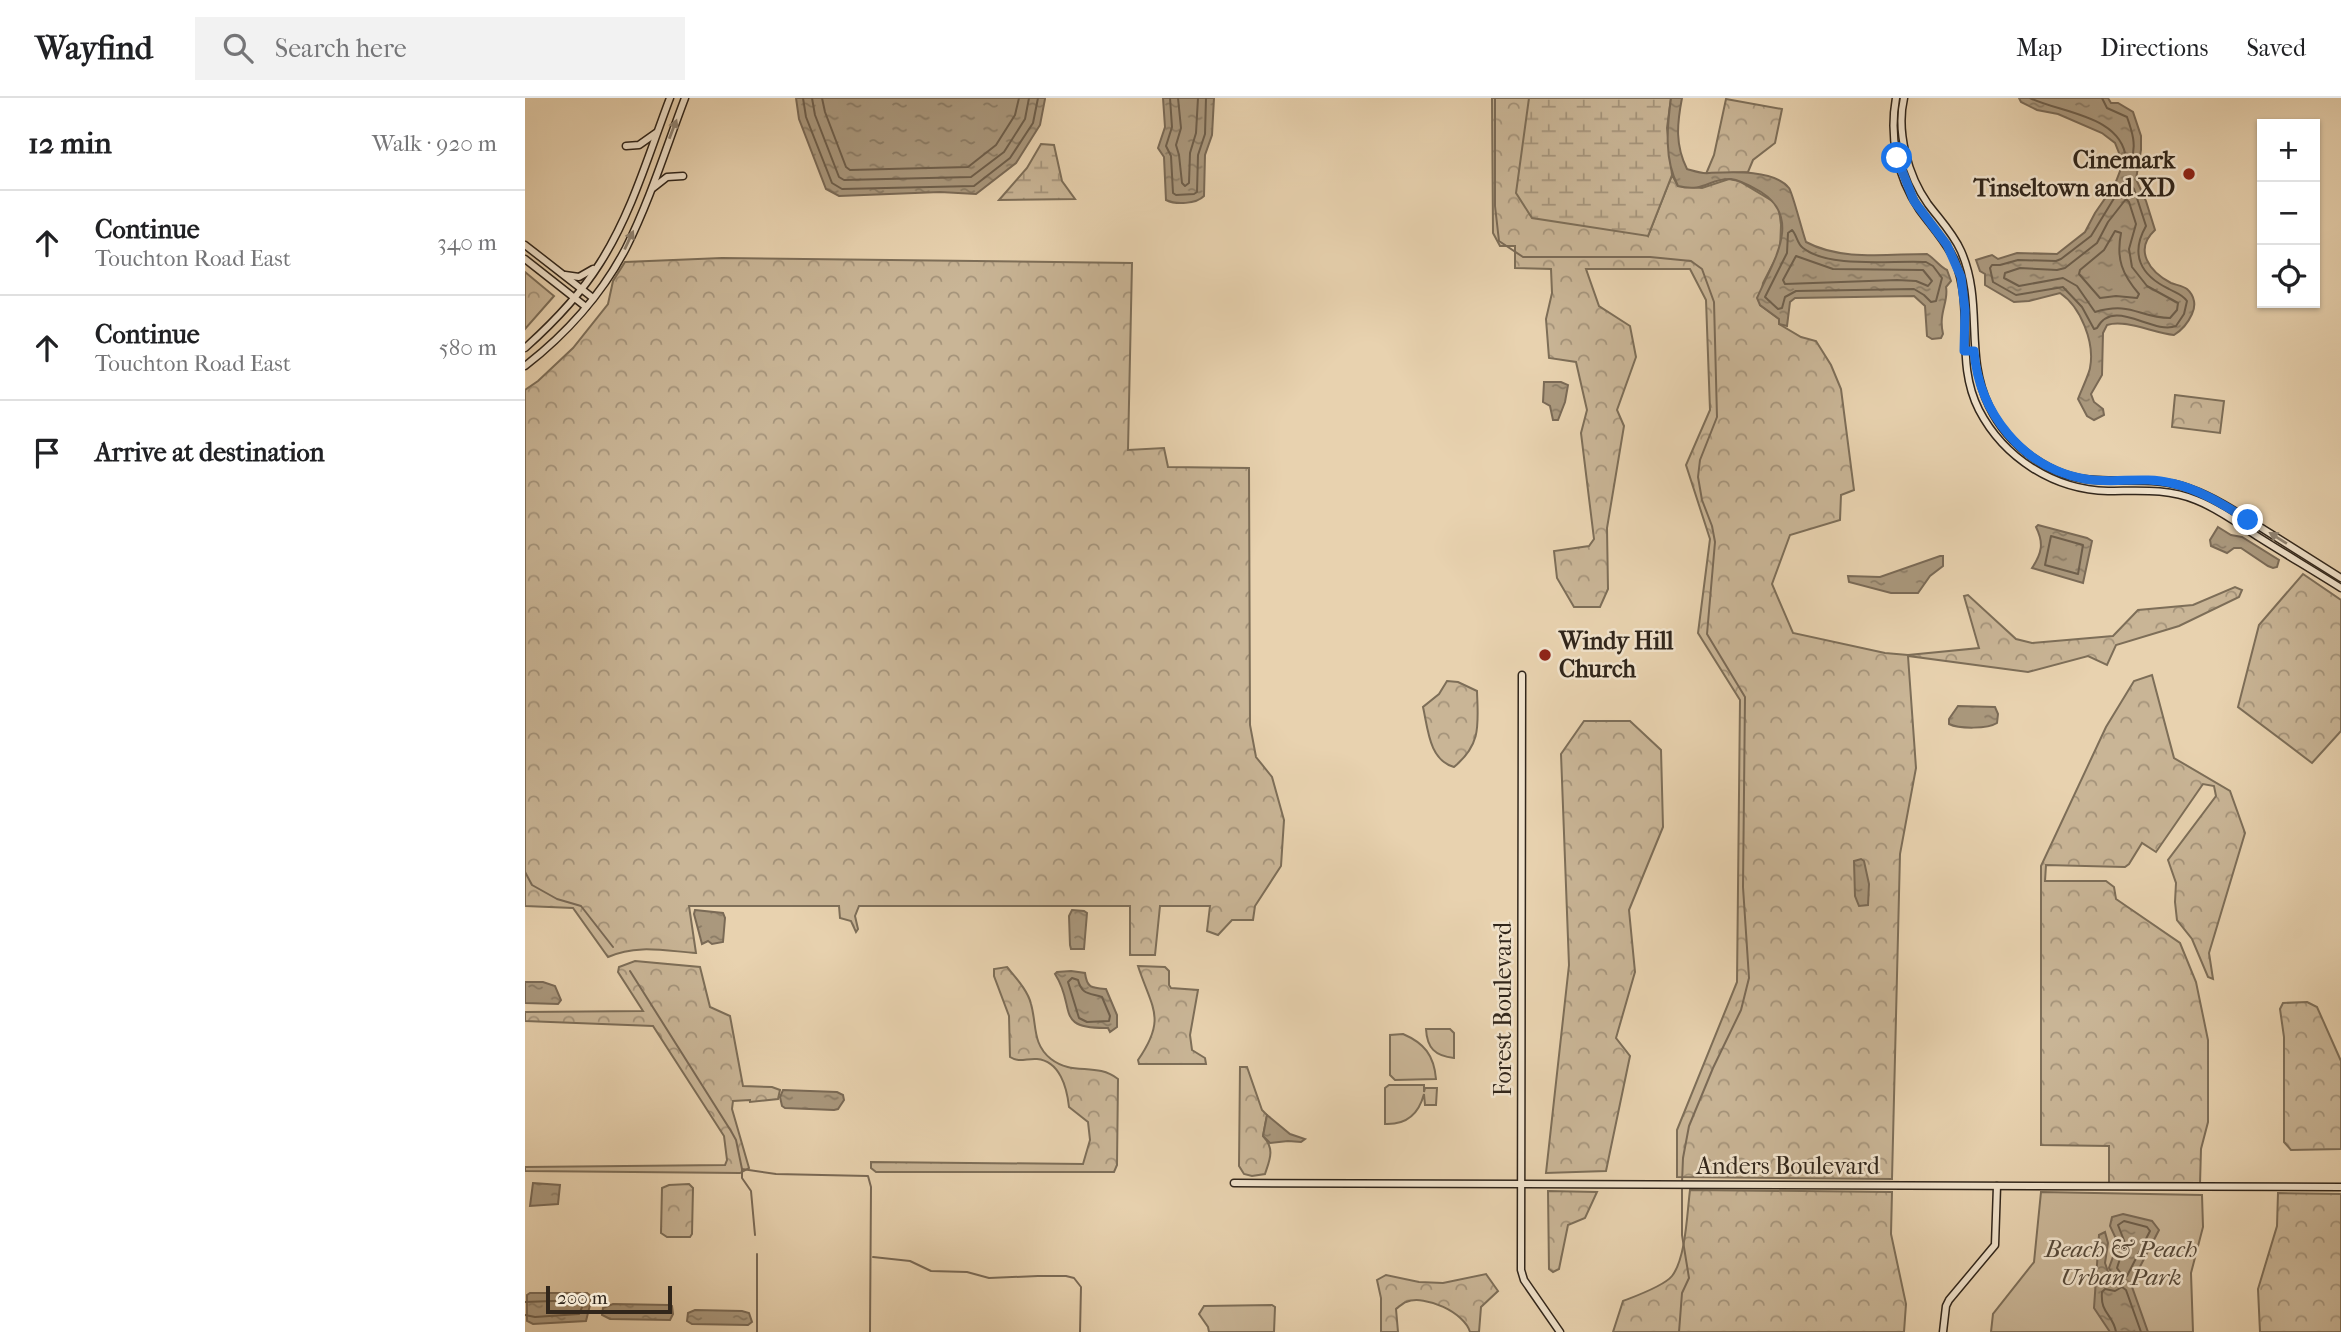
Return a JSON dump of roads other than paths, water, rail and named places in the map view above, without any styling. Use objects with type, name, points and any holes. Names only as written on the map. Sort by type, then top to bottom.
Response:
[{"type":"street","points":[[525,348],[575,298],[600,264],[628,210],[670,98]]},
{"type":"street","points":[[525,366],[548,347],[586,307],[625,249],[650,192],[685,98]]},
{"type":"street","points":[[1896,98],[1893,124],[1896,154],[1914,201],[1938,232],[1956,264],[1963,288],[1967,375],[1979,409],[1997,437],[2018,458],[2054,479],[2084,488],[2105,491],[2157,491],[2198,501],[2341,587]]},
{"type":"street","points":[[1903,98],[1907,158],[1919,189],[1962,254],[1971,278],[1975,305],[1974,351],[1979,380],[1990,409],[2002,427],[2031,456],[2052,468],[2086,479],[2158,481],[2191,489],[2225,505],[2341,578]]},
{"type":"street","points":[[626,146],[639,145],[658,131]]},
{"type":"street","points":[[1896,154],[1907,158]]},
{"type":"street","points":[[1899,164],[1907,158]]},
{"type":"street","points":[[650,192],[667,177],[683,176]]},
{"type":"street","points":[[1938,232],[1945,225]]},
{"type":"street","points":[[525,245],[593,298]]},
{"type":"street","points":[[525,259],[586,307]]},
{"type":"street","points":[[561,274],[579,277],[600,264]]},
{"type":"street","points":[[1964,351],[1974,351]]},
{"type":"street","points":[[2018,458],[2024,450]]},
{"type":"street","points":[[2025,463],[2031,456]]},
{"type":"street","points":[[2295,559],[2299,552]]},
{"type":"street","name":"Forest Boulevard","points":[[1522,675],[1522,1275],[1560,1332]]},
{"type":"street","name":"Anders Boulevard","points":[[1234,1183],[2341,1187]]},
{"type":"street","points":[[1943,1332],[1949,1300],[1995,1245],[1997,1186]]},
{"type":"water","points":[[796,98],[1045,99],[1040,125],[1016,163],[976,194],[940,192],[839,196],[826,189],[799,119]]},
{"type":"water","points":[[1163,98],[1214,98],[1212,135],[1205,155],[1204,196],[1196,201],[1180,203],[1166,200],[1164,157],[1158,148],[1165,127]]},
{"type":"water","points":[[1671,98],[1682,98],[1678,134],[1680,151],[1687,169],[1704,173],[1751,173],[1782,182],[1791,192],[1806,242],[1820,248],[1865,255],[1927,254],[1947,270],[1951,281],[1946,287],[1941,338],[1932,339],[1927,336],[1925,306],[1914,296],[1795,298],[1790,302],[1787,326],[1779,324],[1779,319],[1760,305],[1757,298],[1780,243],[1780,215],[1774,203],[1761,192],[1735,180],[1724,179],[1695,188],[1678,186],[1669,154]]},
{"type":"water","points":[[2019,98],[2108,98],[2111,103],[2118,103],[2133,112],[2141,136],[2136,179],[2155,230],[2145,245],[2147,260],[2163,278],[2187,289],[2194,301],[2189,320],[2174,335],[2131,325],[2107,325],[2103,333],[2102,375],[2091,394],[2094,402],[2103,409],[2104,415],[2094,420],[2087,416],[2078,399],[2091,358],[2085,326],[2074,307],[2060,293],[2014,302],[1985,285],[1985,274],[1980,271],[1976,260],[1992,255],[1998,259],[2017,253],[2057,254],[2085,232],[2115,184],[2120,171],[2119,153],[2115,143],[2102,133],[2058,114],[2037,110],[2021,102]]},
{"type":"water","points":[[1544,382],[1561,382],[1568,385],[1558,420],[1553,420],[1550,406],[1543,402]]},
{"type":"water","points":[[2038,525],[2092,541],[2083,583],[2032,568],[2041,548],[2036,527]]},
{"type":"water","points":[[2218,527],[2231,535],[2242,537],[2279,560],[2277,567],[2268,566],[2241,548],[2234,548],[2227,553],[2211,546],[2210,540]]},
{"type":"water","points":[[1943,556],[1943,566],[1930,576],[1918,593],[1891,593],[1849,582],[1848,576],[1880,577]]},
{"type":"water","points":[[1958,706],[1995,707],[1998,714],[1997,723],[1973,728],[1949,724],[1949,719]]},
{"type":"water","points":[[1854,861],[1864,861],[1869,884],[1868,905],[1859,906],[1855,896]]},
{"type":"water","points":[[695,910],[723,913],[723,942],[712,944],[708,941],[702,944]]},
{"type":"water","points":[[1072,910],[1087,913],[1084,949],[1071,949],[1069,916]]},
{"type":"water","points":[[1071,971],[1085,973],[1091,986],[1106,989],[1117,1015],[1117,1027],[1110,1032],[1108,1028],[1080,1025],[1073,1020],[1055,974]]},
{"type":"water","points":[[525,982],[543,982],[555,986],[561,1000],[558,1004],[525,1003]]},
{"type":"water","points":[[783,1090],[837,1092],[843,1095],[844,1100],[838,1109],[834,1110],[785,1108],[780,1097]]},
{"type":"water","points":[[1267,1115],[1290,1134],[1305,1139],[1301,1142],[1270,1143],[1263,1136]]},
{"type":"water","points":[[533,1183],[560,1185],[558,1204],[530,1206]]},
{"type":"water","points":[[2123,1214],[2152,1221],[2159,1230],[2131,1284],[2148,1332],[2110,1332],[2094,1308],[2099,1235],[2105,1232],[2108,1243],[2105,1263],[2113,1286],[2116,1282],[2109,1268],[2118,1243],[2110,1226],[2112,1217]]},
{"type":"water","points":[[587,1293],[592,1297],[586,1321],[533,1324],[527,1321],[527,1295]]},
{"type":"water","points":[[613,1304],[669,1305],[672,1306],[673,1314],[670,1320],[610,1319],[602,1315],[603,1308]]},
{"type":"water","points":[[695,1310],[742,1311],[749,1313],[752,1322],[748,1325],[692,1324],[687,1321],[688,1313]]},
{"type":"waterway","points":[[1495,98],[1495,206],[1499,241],[1523,257],[1650,257],[1691,261],[1702,269],[1714,302],[1717,417],[1700,460],[1698,477],[1715,542],[1707,634],[1745,697],[1743,887],[1749,978],[1741,1010],[1689,1126],[1682,1183]]},
{"type":"waterway","points":[[525,872],[532,885],[557,899],[581,906],[613,947]]},
{"type":"waterway","points":[[630,971],[731,1131],[736,1140],[742,1169],[776,1174],[868,1176],[871,1187],[870,1332]]},
{"type":"waterway","points":[[742,1169],[742,1178],[751,1191],[755,1235]]},
{"type":"waterway","points":[[1679,1332],[1682,1293],[1689,1278],[1682,1235],[1682,1189]]},
{"type":"waterway","points":[[757,1254],[757,1332]]},
{"type":"waterway","points":[[873,1257],[910,1261],[931,1271],[967,1272],[989,1278],[1074,1278],[1081,1287],[1080,1332]]},
{"type":"place","name":"Cinemark Tinseltown and XD","points":[[2189,174]]},
{"type":"place","name":"Windy Hill Church","points":[[1545,655]]},
{"type":"park label","name":"Beach & Peach Urban Park","points":[[2121,1263]]}]
